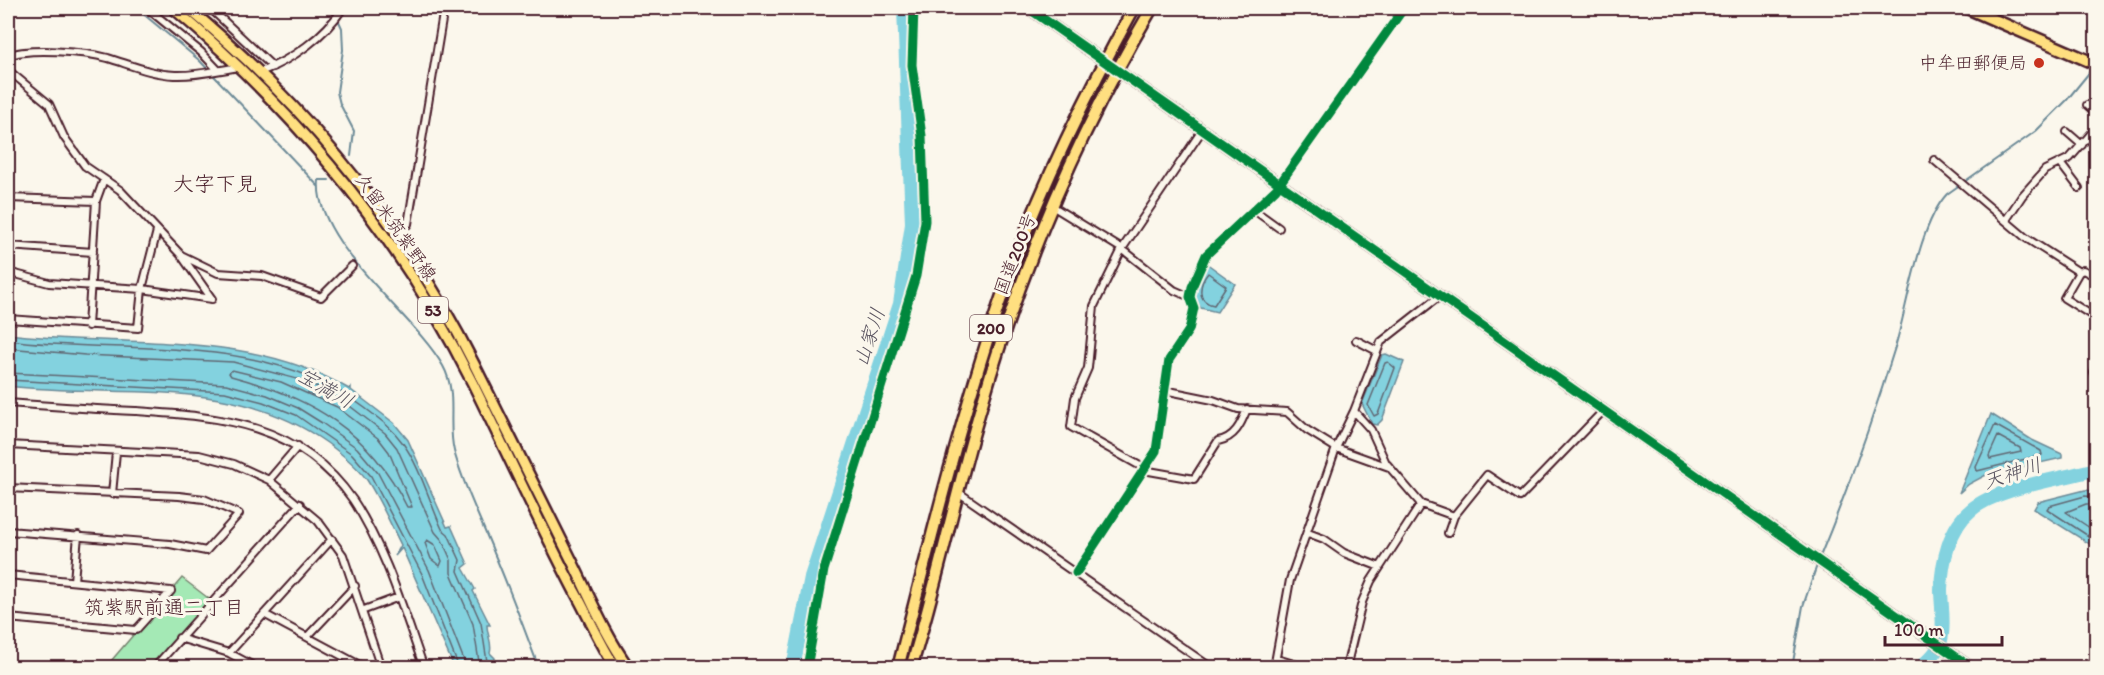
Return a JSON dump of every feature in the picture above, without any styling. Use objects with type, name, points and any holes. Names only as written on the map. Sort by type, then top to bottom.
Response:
[{"type":"highway","name":"国道200号","points":[[898,668],[944,488],[999,302],[1039,201],[1105,61],[1134,8]]},
{"type":"highway","name":"国道200号","points":[[911,668],[929,608],[982,402],[1012,310],[1052,206],[1116,69],[1152,8]]},
{"type":"highway","points":[[1967,8],[2092,62]]},
{"type":"main road","name":"久留米筑紫野線","points":[[173,8],[240,67],[285,112],[358,197],[408,268],[446,333],[616,668]]},
{"type":"main road","name":"久留米筑紫野線","points":[[189,8],[260,72],[355,178],[399,234],[473,362],[581,579],[629,668]]},
{"type":"street","points":[[147,8],[201,52],[218,70]]},
{"type":"street","points":[[210,8],[273,67]]},
{"type":"street","points":[[260,72],[290,59],[327,26],[343,8]]},
{"type":"street","points":[[399,234],[408,224],[444,8]]},
{"type":"street","points":[[807,668],[824,570],[916,276],[925,221],[922,136],[912,64],[914,8]]},
{"type":"street","points":[[1028,8],[1972,668]]},
{"type":"street","points":[[1076,573],[1156,451],[1169,360],[1189,330],[1193,315],[1190,297],[1196,274],[1206,255],[1280,183],[1404,8]]},
{"type":"street","points":[[8,56],[19,51],[89,55],[106,57],[153,72],[176,75],[240,67]]},
{"type":"street","points":[[8,69],[49,104],[69,144],[85,166],[120,190],[180,255],[212,298],[142,289],[49,282],[8,272]]},
{"type":"street","points":[[2087,105],[2097,113]]},
{"type":"street","points":[[2006,220],[2037,178],[2045,171],[2070,158],[2097,128]]},
{"type":"street","points":[[1203,129],[1122,249],[1094,306],[1088,368],[1075,398],[1071,427],[1145,469],[1194,479],[1218,441],[1225,440],[1239,428],[1247,409]]},
{"type":"street","points":[[2067,132],[2082,146]]},
{"type":"street","points":[[1934,160],[2026,238],[2079,272]]},
{"type":"street","points":[[2060,163],[2079,188]]},
{"type":"street","points":[[88,326],[93,285],[96,201],[104,179]]},
{"type":"street","points":[[8,198],[96,201]]},
{"type":"street","points":[[1052,206],[1122,249],[1174,290],[1190,297]]},
{"type":"street","points":[[1254,210],[1279,228]]},
{"type":"street","points":[[8,319],[138,328],[142,289],[157,231]]},
{"type":"street","points":[[8,246],[93,252]]},
{"type":"street","points":[[180,255],[219,273],[262,276],[321,297],[352,266]]},
{"type":"street","points":[[2097,270],[2093,275],[2083,270],[2079,272],[2064,298],[2097,318]]},
{"type":"street","points":[[1274,668],[1278,659],[1280,631],[1287,609],[1290,580],[1336,448],[1354,411],[1381,342],[1441,295]]},
{"type":"street","points":[[1356,340],[1377,351]]},
{"type":"street","points":[[2097,368],[2094,372],[2097,378]]},
{"type":"street","points":[[1164,390],[1247,409],[1287,412],[1307,430],[1336,448],[1389,467]]},
{"type":"street","points":[[8,403],[204,416],[251,425],[298,446],[332,474],[352,500],[378,547],[399,597],[424,668]]},
{"type":"street","points":[[1448,533],[1454,516],[1487,475],[1520,497],[1604,410]]},
{"type":"street","points":[[1354,411],[1371,430],[1389,467],[1421,504],[1454,516]]},
{"type":"street","points":[[8,445],[200,455],[234,464],[269,480],[318,521],[343,555],[364,610],[381,668]]},
{"type":"street","points":[[269,480],[298,446]]},
{"type":"street","points":[[112,494],[116,452]]},
{"type":"street","points":[[8,488],[179,496],[204,500],[239,514],[206,551],[170,544],[8,531]]},
{"type":"street","points":[[958,492],[1212,668]]},
{"type":"street","points":[[154,668],[300,504]]},
{"type":"street","points":[[1346,668],[1362,602],[1380,567],[1421,504]]},
{"type":"street","points":[[1308,533],[1324,539],[1344,553],[1380,567]]},
{"type":"street","points":[[74,581],[78,535]]},
{"type":"street","points":[[229,653],[332,539]]},
{"type":"street","points":[[8,575],[171,591],[136,630],[8,618]]},
{"type":"street","points":[[307,636],[355,586]]},
{"type":"street","points":[[364,610],[399,597]]},
{"type":"street","points":[[264,614],[365,668]]},
{"type":"street","points":[[179,638],[229,653],[257,668]]},
{"type":"street","points":[[1278,659],[1306,668]]},
{"type":"street","points":[[2091,668],[2097,660]]},
{"type":"green space","points":[[182,578],[212,601],[154,667],[105,668]]},
{"type":"water","points":[[1206,263],[1235,284],[1217,312],[1201,308],[1197,303],[1196,286]]},
{"type":"water","name":"宝満川","points":[[8,334],[226,348],[268,357],[309,370],[349,389],[351,387],[351,390],[394,423],[408,440],[447,527],[451,526],[468,564],[463,568],[475,589],[473,591],[490,625],[487,625],[487,629],[491,646],[490,653],[495,658],[493,667],[491,664],[488,667],[465,667],[462,663],[464,667],[457,665],[454,667],[402,548],[395,556],[401,545],[367,480],[358,469],[327,443],[290,421],[252,407],[213,398],[8,386]]},
{"type":"water","points":[[1386,354],[1404,362],[1382,420],[1377,425],[1372,424],[1362,404],[1382,355]]},
{"type":"water","points":[[1991,414],[2032,440],[2062,454],[2062,458],[1986,475],[1969,484],[1959,493]]},
{"type":"water","points":[[2085,490],[2096,491],[2096,548],[2034,509],[2038,502]]},
{"type":"waterway","points":[[136,8],[199,60],[319,187]]},
{"type":"waterway","points":[[333,8],[342,28],[343,50],[337,92],[340,104],[354,131],[351,156]]},
{"type":"waterway","name":"山家川","points":[[793,668],[811,577],[900,304],[912,224],[904,8]]},
{"type":"waterway","points":[[1819,559],[1879,398],[1896,344],[1922,244],[1937,207],[1947,194],[2036,131],[2066,101],[2093,68]]},
{"type":"waterway","points":[[329,180],[319,180],[321,204],[332,228],[348,253],[411,324],[443,366],[450,387],[452,440],[458,464],[539,668]]},
{"type":"waterway","name":"天神川","points":[[1919,668],[1933,655],[1940,644],[1943,628],[1941,589],[1943,568],[1948,546],[1963,517],[1997,495],[2096,469]]},
{"type":"waterway","points":[[1792,668],[1803,606],[1817,565]]},
{"type":"cycle path","points":[[807,668],[824,570],[916,276],[925,221],[922,136],[912,65],[914,8]]},
{"type":"cycle path","points":[[1028,8],[1972,668]]},
{"type":"cycle path","points":[[1076,573],[1156,451],[1169,360],[1189,330],[1194,308],[1190,297],[1192,287],[1206,255],[1276,189],[1404,8]]},
{"type":"place","name":"中牟田郵便局","points":[[2039,63]]},
{"type":"district","name":"大字下見","points":[[215,184]]},
{"type":"district","name":"筑紫駅前通二丁目","points":[[164,607]]}]
